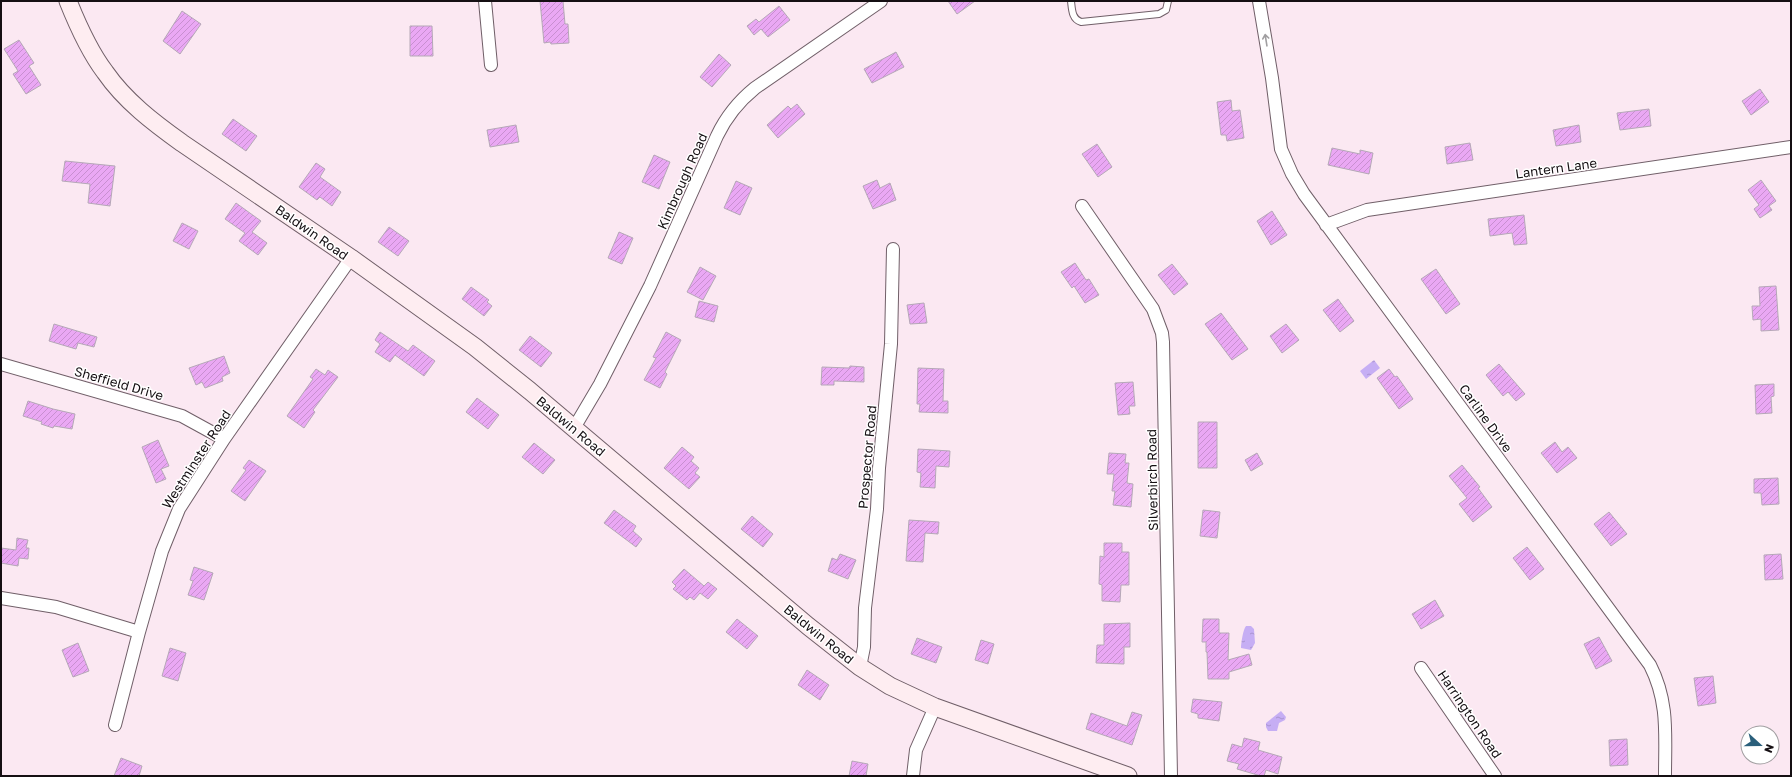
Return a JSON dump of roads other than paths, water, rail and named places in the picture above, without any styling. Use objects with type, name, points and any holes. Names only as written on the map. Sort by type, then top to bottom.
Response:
[{"type":"street","name":"Baldwin Road","points":[[68,1],[84,38],[98,64],[129,100],[157,124],[182,143],[351,258],[475,347],[574,428],[803,622],[860,667],[890,686],[935,707],[1128,776]]},
{"type":"street","points":[[485,1],[491,65]]},
{"type":"street","name":"Kimbrough Road","points":[[574,428],[600,384],[650,286],[717,136],[727,118],[745,97],[761,84],[881,1]]},
{"type":"street","name":"Carline Drive","points":[[1259,1],[1283,156],[1297,184],[1650,665],[1661,689],[1663,700],[1666,734],[1665,776]]},
{"type":"street","name":"Lantern Lane","points":[[1326,225],[1368,210],[1791,147]]},
{"type":"street","name":"Silverbirch Road","points":[[1082,206],[1153,310],[1162,333],[1171,776]]},
{"type":"street","name":"Prospector Road","points":[[860,667],[864,647],[866,608],[877,508],[891,344],[893,249]]},
{"type":"street","name":"Westminster Road","points":[[115,725],[162,551],[179,509],[224,440],[351,258]]},
{"type":"street","name":"Sheffield Drive","points":[[1,364],[182,416],[224,440]]},
{"type":"street","points":[[1,598],[56,607],[139,632]]},
{"type":"street","name":"Harrington Road","points":[[1421,668],[1496,776]]},
{"type":"street","points":[[913,776],[916,750],[935,707]]},
{"type":"lane","points":[[1071,1],[1073,16],[1076,20],[1081,22],[1159,14],[1166,10],[1168,1]]},
{"type":"water","points":[[1374,360],[1380,368],[1366,379],[1360,371]]},
{"type":"water","points":[[1246,626],[1251,626],[1254,629],[1255,643],[1251,650],[1241,648],[1243,633]]},
{"type":"water","points":[[1281,711],[1286,717],[1285,720],[1279,723],[1277,731],[1268,731],[1266,723]]}]
